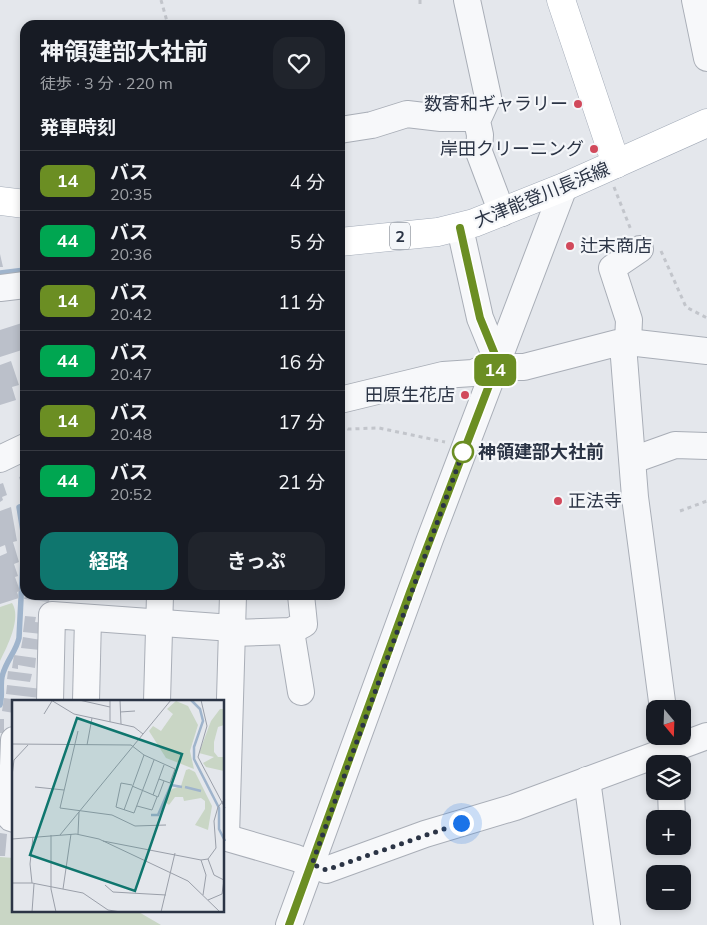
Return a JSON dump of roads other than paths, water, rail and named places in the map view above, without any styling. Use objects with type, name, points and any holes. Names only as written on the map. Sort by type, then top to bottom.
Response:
[{"type":"main road","points":[[561,0],[616,164]]},
{"type":"main road","name":"大津能登川長浜線","points":[[345,241],[460,228],[564,187],[707,123]]},
{"type":"main road","points":[[0,201],[20,203]]},
{"type":"street","points":[[467,0],[488,97],[477,121],[480,135],[479,152],[502,213]]},
{"type":"street","points":[[696,0],[707,58]]},
{"type":"street","points":[[345,129],[372,125],[407,114],[441,118],[468,118],[477,121]]},
{"type":"street","points":[[289,925],[465,448],[564,187]]},
{"type":"street","points":[[460,228],[480,318],[498,362],[509,367],[524,367],[626,343],[707,351]]},
{"type":"street","points":[[640,249],[612,268],[629,320],[626,343],[635,497],[662,700]]},
{"type":"street","points":[[0,288],[20,286]]},
{"type":"street","points":[[345,399],[443,375],[473,373],[498,362]]},
{"type":"street","points":[[633,460],[675,446],[707,446]]},
{"type":"street","points":[[0,459],[20,449]]},
{"type":"street","points":[[158,700],[160,600]]},
{"type":"street","points":[[233,600],[225,837],[326,870],[425,834],[515,807],[707,736]]},
{"type":"street","points":[[50,700],[52,615],[62,606],[88,618],[232,630],[291,631],[304,624],[302,600]]},
{"type":"street","points":[[86,700],[88,618]]},
{"type":"street","points":[[291,631],[301,692]]},
{"type":"street","points":[[587,780],[607,925]]},
{"type":"street","points":[[12,792],[12,818]]},
{"type":"waterway","points":[[0,273],[20,271]]},
{"type":"waterway","points":[[20,507],[20,513]]},
{"type":"waterway","points":[[0,705],[3,672],[16,648],[19,638],[21,600]]},
{"type":"place","name":"数寄和ギャラリー","points":[[578,104]]},
{"type":"place","name":"岸田クリーニング","points":[[594,149]]},
{"type":"place","name":"辻末商店","points":[[570,246]]},
{"type":"place","name":"田原生花店","points":[[465,395]]},
{"type":"place","name":"神領建部大社前","points":[[463,452]]},
{"type":"place","name":"正法寺","points":[[558,501]]}]
